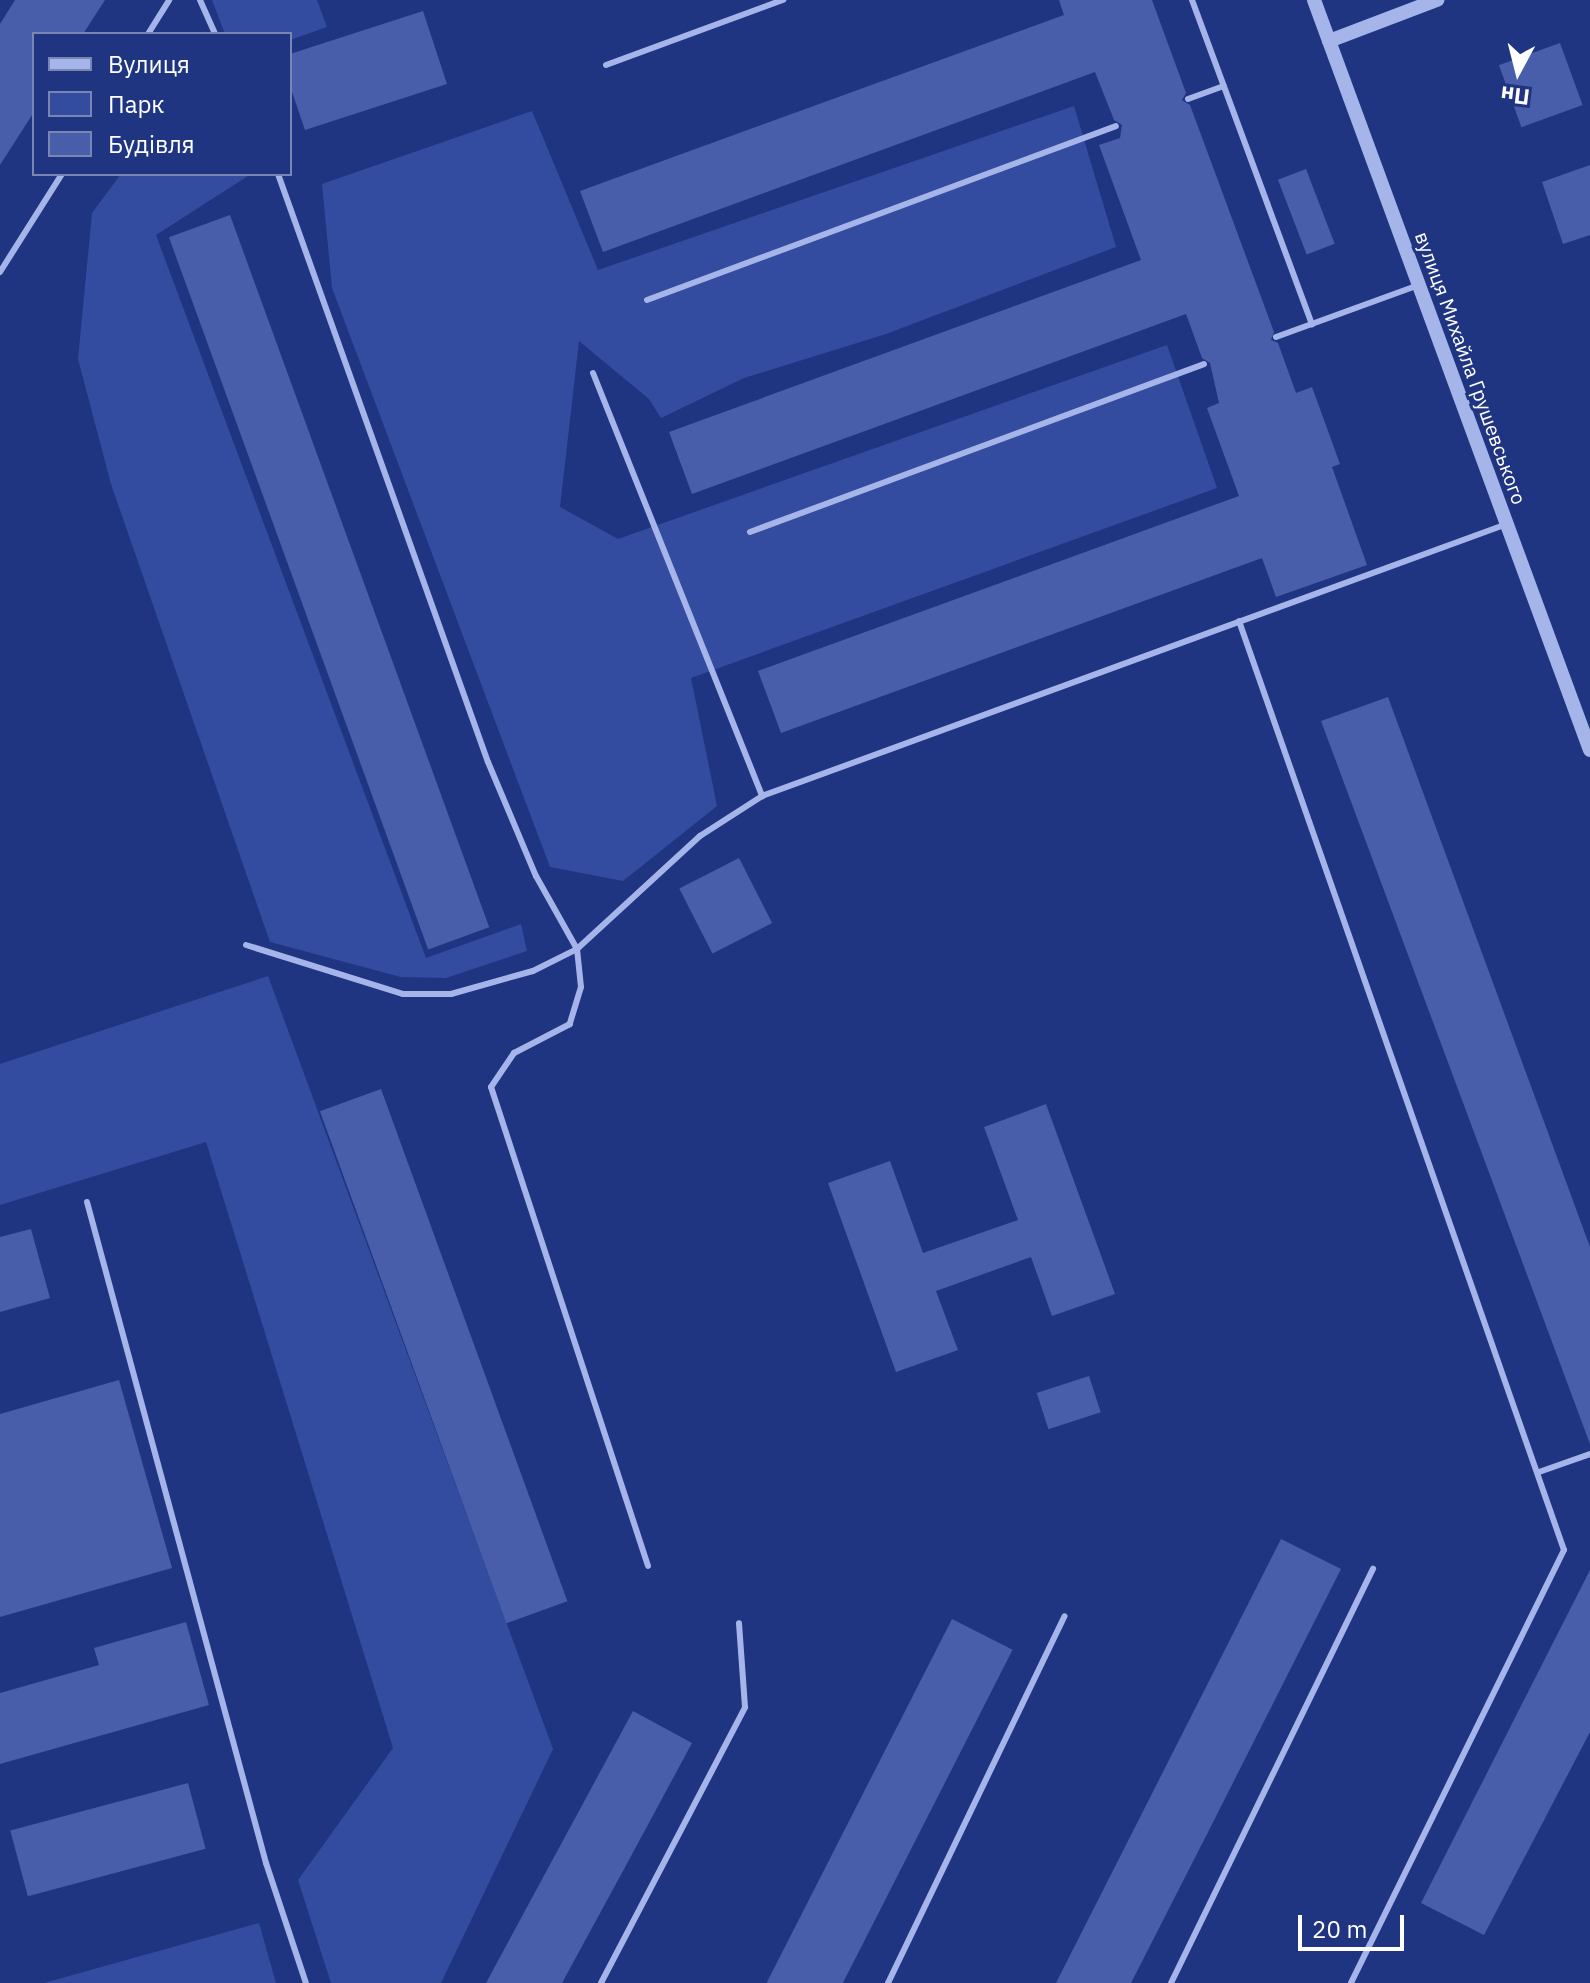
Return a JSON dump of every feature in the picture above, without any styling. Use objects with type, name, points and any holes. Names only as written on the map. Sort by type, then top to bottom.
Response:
[{"type":"street","name":"вулиця Михайла Грушевського","points":[[1314,0],[1590,750]]},
{"type":"street","points":[[1329,41],[1437,0]]},
{"type":"lane","points":[[149,32],[169,0]]},
{"type":"lane","points":[[200,0],[214,32]]},
{"type":"lane","points":[[606,65],[783,0]]},
{"type":"lane","points":[[1192,0],[1312,324]]},
{"type":"lane","points":[[1188,99],[1224,86]]},
{"type":"lane","points":[[647,300],[1116,126]]},
{"type":"lane","points":[[0,272],[61,176]]},
{"type":"lane","points":[[279,176],[488,762],[536,876],[577,949],[581,987],[570,1024],[514,1053],[491,1087],[648,1566]]},
{"type":"lane","points":[[1276,337],[1419,285]]},
{"type":"lane","points":[[750,532],[1204,364]]},
{"type":"lane","points":[[593,373],[762,796]]},
{"type":"lane","points":[[246,945],[403,994],[451,994],[533,971],[577,949],[700,836],[762,796],[1507,524]]},
{"type":"lane","points":[[1239,621],[1564,1550],[1351,1983]]},
{"type":"lane","points":[[87,1202],[266,1863],[306,1983]]},
{"type":"lane","points":[[1539,1472],[1590,1454]]},
{"type":"lane","points":[[1171,1983],[1373,1569]]},
{"type":"lane","points":[[888,1983],[1065,1616]]},
{"type":"lane","points":[[601,1983],[745,1707],[739,1623]]},
{"type":"green space","points":[[212,0],[317,0],[327,27],[292,39],[292,32],[224,32]]},
{"type":"green space","points":[[1074,106],[1116,247],[886,334],[744,378],[661,418],[649,399],[579,341],[560,507],[618,539],[1167,345],[1217,488],[691,678],[717,806],[623,881],[550,867],[332,288],[322,184],[532,111],[598,270]]},
{"type":"green space","points":[[120,176],[248,176],[156,235],[426,958],[521,924],[527,951],[446,978],[401,977],[270,942],[111,484],[78,359],[92,213]]},
{"type":"green space","points":[[268,976],[553,1749],[441,1983],[331,1983],[298,1880],[393,1748],[206,1142],[0,1205],[0,1064]]},
{"type":"green space","points":[[259,1923],[276,1983],[44,1983]]},
{"type":"building","points":[[15,0],[105,0],[84,32],[32,32],[32,115],[0,165],[0,24]]},
{"type":"building","points":[[1059,0],[1152,0],[1186,93],[1182,100],[1190,105],[1274,332],[1271,340],[1278,343],[1296,393],[1312,387],[1340,464],[1332,467],[1367,565],[1276,597],[1262,558],[781,733],[758,671],[1239,496],[1207,408],[1219,403],[1210,363],[1202,358],[1186,314],[692,494],[669,432],[1141,260],[1099,145],[1120,138],[1122,125],[1114,120],[1095,72],[603,252],[580,191],[1064,15]]},
{"type":"building","points":[[423,11],[447,84],[305,130],[292,92],[292,53]]},
{"type":"building","points":[[1560,43],[1583,105],[1521,127],[1499,65]]},
{"type":"building","points":[[1590,165],[1590,235],[1563,244],[1542,182]]},
{"type":"building","points":[[1306,169],[1335,244],[1307,254],[1278,180]]},
{"type":"building","points":[[230,215],[489,927],[428,950],[169,237]]},
{"type":"building","points":[[1388,697],[1590,1247],[1590,1444],[1321,721]]},
{"type":"building","points":[[739,858],[772,923],[712,953],[679,888]]},
{"type":"building","points":[[381,1089],[567,1601],[506,1623],[320,1111]]},
{"type":"building","points":[[1046,1104],[1115,1294],[1052,1316],[1031,1257],[936,1291],[958,1350],[896,1372],[828,1183],[890,1161],[923,1253],[1018,1220],[984,1127]]},
{"type":"building","points":[[31,1229],[50,1298],[0,1312],[0,1237]]},
{"type":"building","points":[[1089,1376],[1101,1412],[1048,1429],[1037,1393]]},
{"type":"building","points":[[119,1380],[172,1568],[0,1617],[0,1414]]},
{"type":"building","points":[[1281,1539],[1341,1569],[1203,1842],[1131,1983],[1056,1983]]},
{"type":"building","points":[[1590,1570],[1590,1732],[1484,1935],[1421,1903]]},
{"type":"building","points":[[952,1619],[1013,1650],[843,1983],[767,1983]]},
{"type":"building","points":[[186,1622],[209,1705],[0,1764],[0,1693],[99,1665],[94,1648]]},
{"type":"building","points":[[633,1711],[692,1743],[623,1871],[562,1983],[486,1983]]},
{"type":"building","points":[[188,1783],[206,1849],[28,1896],[10,1831]]}]
